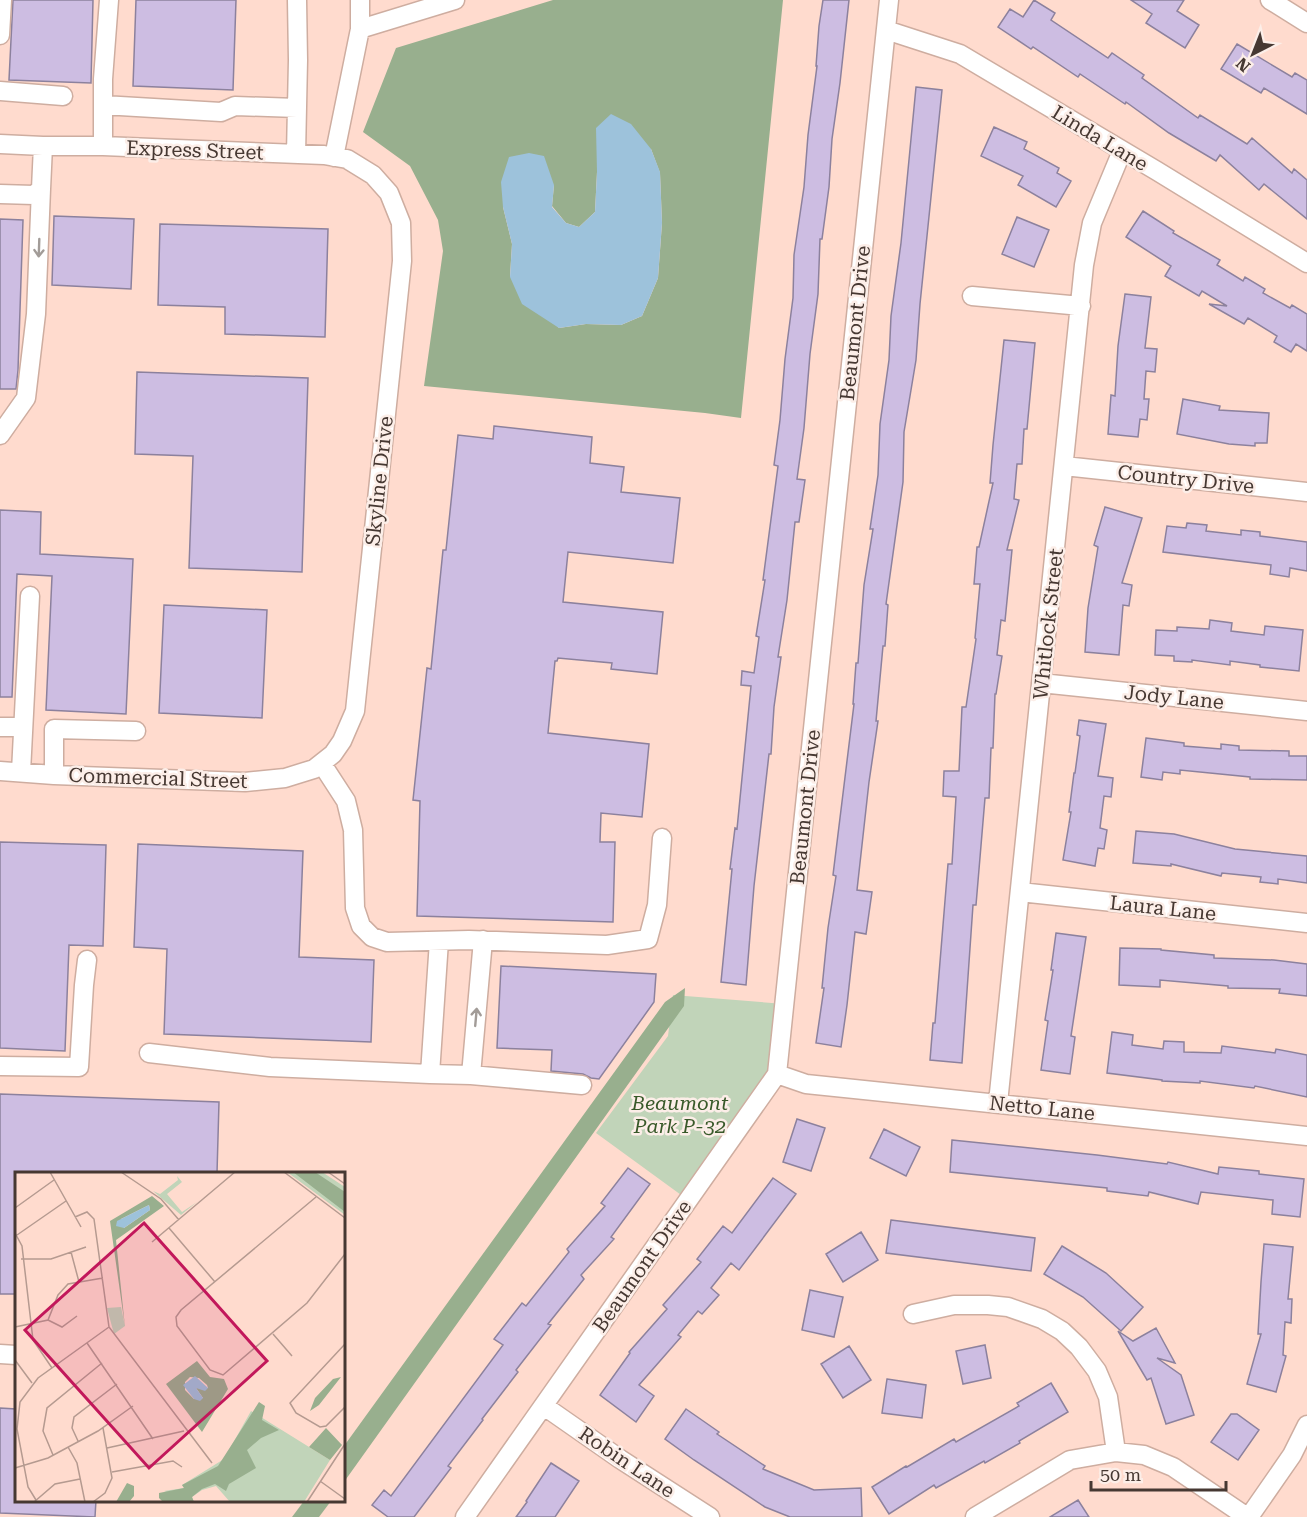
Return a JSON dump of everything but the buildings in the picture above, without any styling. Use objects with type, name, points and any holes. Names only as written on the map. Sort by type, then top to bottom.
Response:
[{"type":"street","points":[[0,35],[2,0]]},
{"type":"street","points":[[103,146],[103,79],[109,0]]},
{"type":"street","points":[[296,154],[297,0]]},
{"type":"street","points":[[334,157],[360,29],[360,0]]},
{"type":"street","points":[[360,29],[455,0]]},
{"type":"street","name":"Beaumont Drive","points":[[465,1517],[777,1074],[889,0]]},
{"type":"street","points":[[1270,0],[1307,23]]},
{"type":"street","name":"Linda Lane","points":[[886,30],[960,54],[1307,263]]},
{"type":"street","points":[[0,91],[63,96]]},
{"type":"street","points":[[103,105],[221,112],[234,106],[297,108]]},
{"type":"street","name":"Express Street","points":[[0,144],[103,146],[334,157],[346,159],[382,183]]},
{"type":"street","points":[[0,435],[26,398],[36,314],[43,146]]},
{"type":"street","name":"Whitlock Street","points":[[998,1103],[1084,265],[1092,223],[1122,151]]},
{"type":"street","name":"Skyline Drive","points":[[318,766],[333,754],[342,741],[355,711],[402,261],[401,223],[390,193],[382,183]]},
{"type":"street","points":[[0,194],[34,195],[41,189]]},
{"type":"street","points":[[972,296],[1081,306]]},
{"type":"street","name":"Country Drive","points":[[1064,466],[1307,492]]},
{"type":"street","points":[[21,772],[30,596]]},
{"type":"street","name":"Jody Lane","points":[[1041,683],[1307,711]]},
{"type":"street","points":[[0,726],[23,727]]},
{"type":"street","points":[[54,775],[54,729],[136,732]]},
{"type":"street","points":[[318,766],[346,801],[353,830],[355,908],[361,926],[372,937],[387,942],[483,940],[607,945],[648,939],[657,905],[662,838]]},
{"type":"street","name":"Commercial Street","points":[[0,771],[245,782],[285,778],[318,766]]},
{"type":"street","name":"Laura Lane","points":[[1020,892],[1307,922]]},
{"type":"street","points":[[471,1075],[483,940]]},
{"type":"street","points":[[439,941],[439,1074]]},
{"type":"street","points":[[0,1066],[79,1067],[87,960]]},
{"type":"street","points":[[148,1053],[270,1067],[471,1075],[582,1085]]},
{"type":"street","name":"Netto Lane","points":[[777,1074],[806,1084],[1307,1136]]},
{"type":"street","points":[[913,1314],[954,1305],[1008,1307],[1042,1319],[1062,1331],[1079,1347],[1097,1371],[1108,1396],[1116,1452]]},
{"type":"street","name":"Robin Lane","points":[[544,1406],[620,1459],[710,1517]]},
{"type":"street","points":[[975,1517],[1070,1461],[1116,1452],[1144,1455],[1173,1467],[1248,1517],[1292,1455],[1307,1425]]},
{"type":"green space","points":[[553,0],[783,0],[741,418],[424,386],[443,251],[438,220],[410,166],[363,132],[396,48]],"holes":[[[651,149],[660,173],[662,223],[658,278],[642,316],[621,325],[586,324],[559,328],[510,276],[512,244],[503,207],[554,185],[552,206],[566,223],[579,227],[595,212],[597,172]]]},
{"type":"green space","points":[[685,988],[684,1006],[345,1481],[345,1445],[665,1002]]},
{"type":"green space","name":"Beaumont Park P-32","points":[[673,995],[785,1004],[777,1074],[688,1200],[596,1133],[668,1036]]},
{"type":"green space","points":[[303,1502],[330,1502],[319,1517],[292,1517]]},
{"type":"water","points":[[611,114],[631,124],[651,149],[660,172],[662,223],[658,278],[642,316],[621,325],[586,324],[559,328],[522,304],[510,277],[512,244],[503,207],[501,182],[509,157],[529,153],[544,156],[554,185],[552,207],[566,223],[579,227],[595,212],[596,128]]}]
